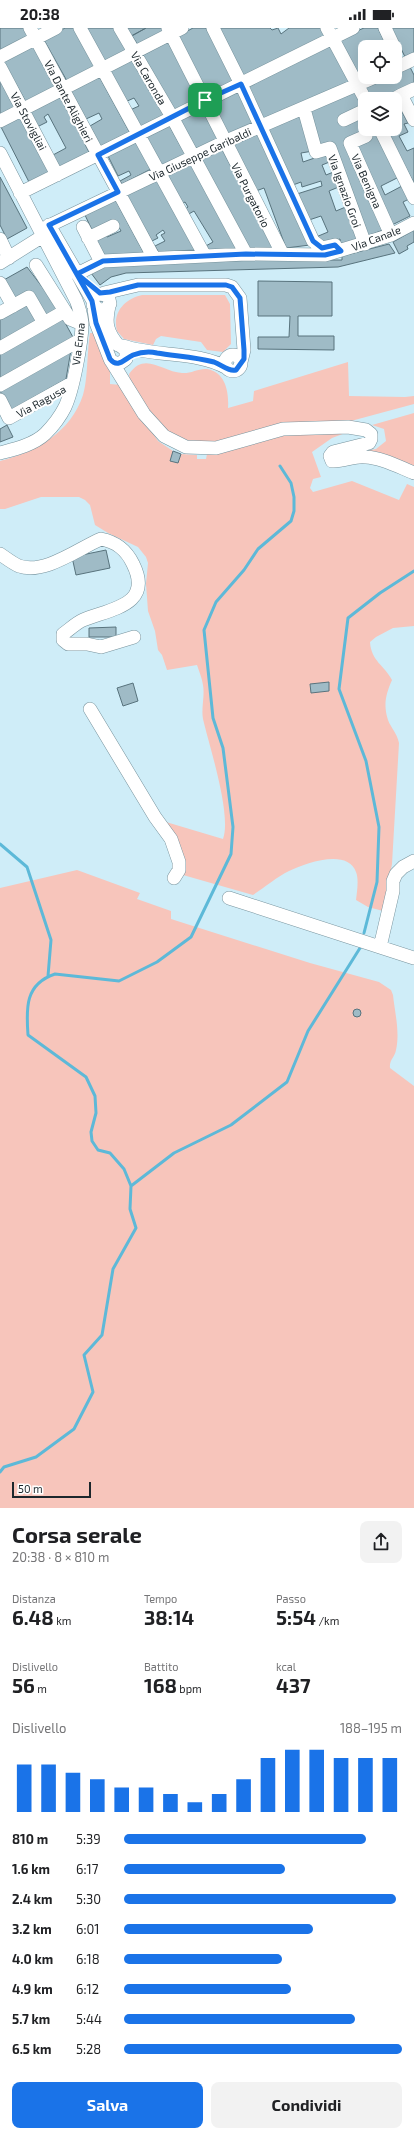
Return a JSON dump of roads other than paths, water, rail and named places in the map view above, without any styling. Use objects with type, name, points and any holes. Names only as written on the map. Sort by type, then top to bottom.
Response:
[{"type":"street","points":[[0,57],[33,33],[56,28]]},
{"type":"street","points":[[80,28],[158,173],[205,256]]},
{"type":"street","name":"Via Caronda","points":[[120,28],[172,117],[246,254]]},
{"type":"street","points":[[213,28],[261,126],[315,244],[322,248],[335,245],[341,251]]},
{"type":"street","points":[[20,193],[205,100],[241,84],[330,33],[353,28]]},
{"type":"street","points":[[385,28],[391,40]]},
{"type":"street","points":[[0,121],[174,30]]},
{"type":"street","name":"Via Purgatorio","points":[[174,30],[224,142],[282,253]]},
{"type":"street","name":"Via Dante Alighieri","points":[[33,33],[154,258]]},
{"type":"street","points":[[330,33],[362,92]]},
{"type":"street","name":"Via Stovigliai","points":[[0,67],[57,175]]},
{"type":"street","name":"Via Giuseppe Garibaldi","points":[[5,261],[44,230],[118,192],[224,142],[358,84]]},
{"type":"street","points":[[402,95],[414,89]]},
{"type":"street","points":[[402,103],[414,120]]},
{"type":"street","name":"Via Ignazio Groi","points":[[304,108],[316,152],[330,148],[365,244]]},
{"type":"street","points":[[344,120],[358,113]]},
{"type":"street","name":"Via Benigna","points":[[366,136],[350,143],[391,235]]},
{"type":"street","points":[[384,136],[413,192]]},
{"type":"street","points":[[0,153],[20,193],[44,230],[77,274],[101,300]]},
{"type":"street","name":"Via Canale","points":[[77,274],[101,262],[246,254],[282,253],[325,255],[391,235],[414,223]]},
{"type":"street","points":[[101,262],[86,233],[113,226]]},
{"type":"street","name":"Via Enna","points":[[0,453],[23,446],[43,435],[55,423],[65,406],[72,383],[82,324],[76,300],[44,230]]},
{"type":"street","points":[[0,239],[5,261]]},
{"type":"street","points":[[36,265],[65,311],[74,322],[82,324]]},
{"type":"street","points":[[0,283],[13,306]]},
{"type":"street","points":[[101,300],[129,287],[138,285],[218,285],[232,287],[240,298],[244,350],[240,366],[234,371],[229,360]]},
{"type":"street","points":[[0,313],[29,297],[44,323]]},
{"type":"street","points":[[101,300],[96,323],[118,354],[125,383],[156,430],[164,436],[186,447],[216,448],[283,429],[307,427],[356,427],[366,430],[371,434],[369,443],[333,452],[330,456],[332,461],[366,456],[390,463],[414,473]]},
{"type":"street","points":[[0,348],[65,311]]},
{"type":"street","points":[[229,360],[242,333]]},
{"type":"street","points":[[0,385],[80,340]]},
{"type":"street","points":[[118,354],[142,352],[209,361],[229,360]]},
{"type":"street","name":"Via Ragusa","points":[[0,400],[9,418],[72,383]]},
{"type":"street","points":[[0,554],[19,566],[29,568],[65,558],[101,539],[114,542],[126,553],[134,564],[138,581],[136,592],[131,600],[122,607],[81,620],[63,634],[64,640],[68,644],[88,644],[101,647],[134,637]]},
{"type":"street","points":[[90,709],[155,817],[171,839],[179,862],[179,870],[174,878]]},
{"type":"street","points":[[380,947],[393,891],[393,881],[396,874],[403,867],[414,861]]},
{"type":"street","points":[[229,898],[414,958]]},
{"type":"waterway","points":[[0,1472],[4,1467],[36,1457],[74,1429],[93,1392],[84,1355],[102,1335],[113,1269],[136,1228],[130,1209],[131,1186],[124,1169],[110,1153],[98,1150],[92,1141],[91,1132],[96,1113],[95,1096],[86,1077],[28,1035],[27,1015],[30,998],[38,984],[45,978],[55,974],[119,981],[157,962],[191,937],[231,854],[233,827],[223,748],[213,718],[204,630],[216,602],[244,570],[258,549],[291,521],[294,511],[294,497],[291,483],[280,466]]},
{"type":"waterway","points":[[364,933],[377,882],[379,827],[366,761],[339,689],[348,618],[380,593],[414,571]]},
{"type":"waterway","points":[[0,844],[27,867],[51,940],[48,976]]},
{"type":"waterway","points":[[131,1186],[174,1153],[231,1125],[287,1082],[308,1031],[360,948]]}]
